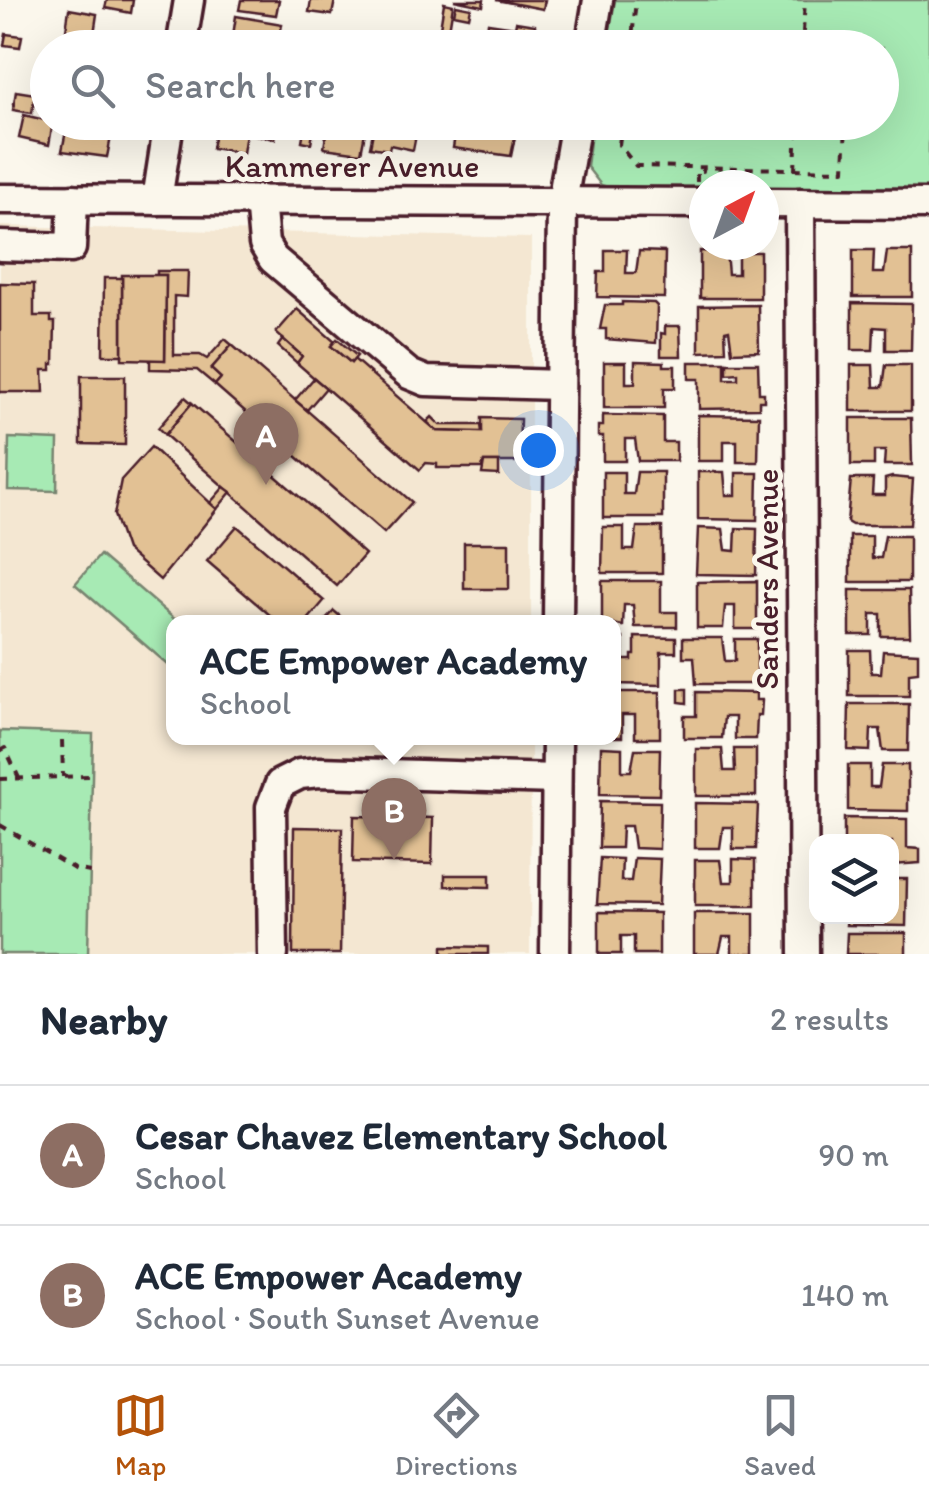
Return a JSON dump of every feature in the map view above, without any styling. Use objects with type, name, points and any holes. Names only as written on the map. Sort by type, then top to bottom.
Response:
[{"type":"street","points":[[184,30],[189,0]]},
{"type":"street","points":[[593,30],[598,0]]},
{"type":"street","points":[[157,200],[167,140]]},
{"type":"street","points":[[558,615],[562,202],[573,140]]},
{"type":"street","name":"Kammerer Avenue","points":[[0,199],[562,202],[689,194]]},
{"type":"street","points":[[0,246],[71,248],[73,200]]},
{"type":"street","points":[[260,200],[264,244],[273,259],[409,374],[426,381],[560,385]]},
{"type":"street","points":[[779,203],[929,204]]},
{"type":"street","name":"Sanders Avenue","points":[[800,203],[804,954]]},
{"type":"street","points":[[554,954],[557,745]]},
{"type":"street","points":[[273,954],[271,807],[280,784],[300,774],[320,772],[556,779]]},
{"type":"path","points":[[633,30],[636,0]]},
{"type":"path","points":[[803,30],[804,0]]},
{"type":"path","points":[[620,140],[619,145],[636,166],[794,170],[844,170],[845,140]]},
{"type":"path","points":[[794,170],[796,140]]},
{"type":"path","points":[[62,740],[63,777]]},
{"type":"path","points":[[0,751],[5,748],[19,778]]},
{"type":"path","points":[[0,779],[90,776]]},
{"type":"path","points":[[0,825],[74,870],[90,872]]},
{"type":"shaded area","points":[[0,226],[531,238],[531,615],[166,615],[166,745],[531,745],[530,954],[88,954],[93,734],[0,731]]},
{"type":"green space","points":[[615,0],[929,0],[929,191],[779,190],[779,170],[689,170],[689,190],[615,189],[601,185],[587,167],[590,140],[899,140],[899,30],[610,30]]},
{"type":"green space","points":[[9,438],[58,440],[57,491],[8,490]]},
{"type":"green space","points":[[100,555],[170,615],[166,615],[166,663],[75,584]]},
{"type":"green space","points":[[0,731],[93,734],[88,954],[0,954]]},
{"type":"building","points":[[107,0],[133,0],[131,13],[105,8]]},
{"type":"building","points":[[241,0],[279,0],[276,15],[239,10]]},
{"type":"building","points":[[311,0],[335,0],[332,15],[309,12]]},
{"type":"building","points":[[454,0],[484,0],[483,6]]},
{"type":"building","points":[[496,0],[545,0],[543,9]]},
{"type":"building","points":[[444,3],[453,5],[449,30],[440,30]]},
{"type":"building","points":[[456,5],[471,8],[469,17],[454,14]]},
{"type":"building","points":[[69,9],[97,14],[95,30],[66,30]]},
{"type":"building","points":[[236,16],[282,24],[281,30],[234,30]]},
{"type":"building","points":[[516,22],[535,25],[535,30],[487,30],[488,23],[515,27]]},
{"type":"building","points":[[6,34],[22,36],[20,47],[4,45]]},
{"type":"building","points":[[16,91],[30,93],[30,113],[13,110]]},
{"type":"building","points":[[24,115],[30,116],[30,140],[50,140],[49,145],[19,138]]},
{"type":"building","points":[[64,140],[110,140],[107,157],[62,151]]},
{"type":"building","points":[[214,140],[245,140],[243,153],[212,148]]},
{"type":"building","points":[[325,140],[364,140],[361,153],[324,148]]},
{"type":"building","points":[[371,140],[415,140],[413,150],[390,145],[389,150],[370,147]]},
{"type":"building","points":[[454,140],[514,140],[511,156],[453,148]]},
{"type":"building","points":[[605,250],[627,250],[626,273],[636,273],[639,251],[665,252],[664,298],[597,297],[598,272],[605,272]]},
{"type":"building","points":[[853,250],[874,250],[873,273],[884,273],[887,251],[912,251],[912,297],[853,297]]},
{"type":"building","points":[[700,260],[727,260],[728,274],[738,274],[738,260],[760,260],[760,298],[700,298]]},
{"type":"building","points":[[157,271],[188,271],[187,297],[174,296],[174,355],[200,355],[207,359],[225,339],[232,345],[211,369],[221,378],[215,385],[197,370],[150,369],[150,359],[165,360],[166,275],[157,275]]},
{"type":"building","points":[[122,275],[166,275],[165,360],[122,359]]},
{"type":"building","points":[[104,278],[122,278],[122,355],[103,355]]},
{"type":"building","points":[[0,283],[34,284],[34,316],[51,316],[51,322],[55,322],[54,364],[51,370],[43,370],[44,392],[0,392]]},
{"type":"building","points":[[622,302],[657,306],[656,343],[606,339],[606,329],[600,329],[605,305]]},
{"type":"building","points":[[852,303],[912,304],[911,350],[886,350],[886,328],[874,327],[873,350],[852,350]]},
{"type":"building","points":[[758,305],[759,351],[732,352],[729,330],[725,331],[726,351],[699,352],[699,306]]},
{"type":"building","points":[[297,309],[335,342],[331,346],[351,363],[354,359],[437,431],[482,432],[482,418],[520,419],[519,462],[484,462],[482,468],[437,468],[437,464],[426,463],[420,470],[297,363],[302,356],[276,333]]},
{"type":"building","points":[[665,326],[680,326],[681,356],[661,356],[661,333],[665,334]]},
{"type":"building","points":[[283,339],[302,356],[297,363],[278,346]]},
{"type":"building","points":[[337,339],[357,356],[351,363],[331,346]]},
{"type":"building","points":[[232,345],[412,502],[384,533],[215,385],[221,378],[211,369]]},
{"type":"building","points":[[635,361],[675,366],[675,388],[664,388],[664,408],[604,408],[604,362],[626,362],[626,383],[635,383]]},
{"type":"building","points":[[689,362],[725,362],[725,379],[738,379],[738,373],[727,374],[727,363],[758,363],[759,393],[764,393],[764,401],[759,401],[759,408],[699,409],[699,379],[689,379]]},
{"type":"building","points":[[851,365],[873,365],[874,387],[883,387],[886,365],[911,365],[911,411],[851,411]]},
{"type":"building","points":[[81,376],[125,376],[125,445],[81,444]]},
{"type":"building","points":[[314,378],[326,388],[307,410],[295,400]]},
{"type":"building","points":[[185,397],[192,403],[165,435],[158,428]]},
{"type":"building","points":[[192,403],[365,554],[337,586],[165,435]]},
{"type":"building","points":[[603,415],[663,416],[663,442],[676,442],[676,461],[638,461],[635,439],[625,439],[625,461],[603,461],[603,436],[598,436],[598,426],[603,426]]},
{"type":"building","points":[[698,415],[759,416],[758,462],[737,462],[737,441],[724,441],[724,461],[698,461]]},
{"type":"building","points":[[432,417],[440,425],[481,425],[482,432],[437,431],[427,422]]},
{"type":"building","points":[[851,418],[911,418],[912,465],[884,465],[885,451],[874,451],[874,465],[851,465]]},
{"type":"building","points":[[267,431],[280,442],[261,464],[249,453]]},
{"type":"building","points":[[151,447],[217,509],[160,580],[126,550],[114,515],[121,480]]},
{"type":"building","points":[[484,462],[499,462],[499,475],[482,474]]},
{"type":"building","points":[[603,472],[624,472],[624,494],[634,494],[637,472],[663,472],[663,518],[603,518]]},
{"type":"building","points":[[698,472],[724,472],[726,495],[736,495],[736,473],[758,473],[757,520],[698,519]]},
{"type":"building","points":[[851,479],[873,479],[872,495],[885,495],[885,479],[913,479],[910,525],[847,522]]},
{"type":"building","points":[[224,487],[231,492],[217,509],[210,503]]},
{"type":"building","points":[[237,526],[324,601],[312,615],[270,615],[207,561]]},
{"type":"building","points":[[603,527],[624,527],[624,550],[634,550],[637,527],[662,527],[662,573],[602,573]]},
{"type":"building","points":[[698,528],[723,529],[726,550],[735,551],[736,528],[757,529],[756,575],[696,574]]},
{"type":"building","points":[[850,536],[872,536],[872,558],[881,558],[885,536],[909,536],[909,582],[850,582]]},
{"type":"building","points":[[464,543],[509,543],[509,589],[464,589]]},
{"type":"building","points":[[602,581],[661,581],[661,612],[677,612],[677,627],[635,627],[633,605],[624,605],[623,626],[621,615],[602,615]]},
{"type":"building","points":[[757,581],[757,629],[735,629],[735,606],[725,606],[723,628],[697,628],[697,582]]},
{"type":"building","points":[[850,590],[909,590],[910,636],[881,636],[881,614],[871,614],[871,635],[850,635]]},
{"type":"building","points":[[635,637],[676,638],[676,652],[661,652],[661,685],[621,684],[621,638],[623,660],[632,660]]},
{"type":"building","points":[[683,638],[722,638],[725,661],[735,661],[735,639],[757,639],[757,684],[696,684],[694,657],[683,657]]},
{"type":"building","points":[[849,650],[870,650],[871,673],[881,673],[883,651],[918,653],[918,672],[909,673],[909,696],[849,696]]},
{"type":"building","points":[[679,689],[687,689],[687,703],[679,702]]},
{"type":"building","points":[[621,692],[660,692],[660,738],[635,738],[635,715],[622,715],[622,737]]},
{"type":"building","points":[[696,692],[756,693],[756,700],[762,700],[756,739],[735,739],[735,717],[724,717],[722,738],[684,738],[684,716],[696,716]]},
{"type":"building","points":[[849,704],[909,704],[908,751],[883,751],[880,729],[871,729],[870,751],[848,750]]},
{"type":"building","points":[[601,747],[622,748],[622,771],[631,771],[635,749],[660,749],[659,795],[600,794]]},
{"type":"building","points":[[696,749],[722,749],[724,771],[735,771],[734,749],[756,749],[756,796],[696,796]]},
{"type":"building","points":[[848,765],[870,765],[870,787],[879,787],[882,765],[908,765],[908,811],[848,810]]},
{"type":"building","points":[[600,801],[660,802],[659,849],[634,848],[631,826],[622,826],[621,848],[599,848]]},
{"type":"building","points":[[695,803],[758,804],[756,849],[733,849],[733,827],[723,827],[720,848],[695,848]]},
{"type":"building","points":[[354,816],[433,818],[432,864],[353,862]]},
{"type":"building","points":[[844,818],[907,819],[907,848],[920,849],[920,863],[899,864],[899,834],[844,834]]},
{"type":"building","points":[[294,827],[342,828],[340,954],[293,954]]},
{"type":"building","points":[[600,858],[622,859],[621,881],[631,881],[634,858],[660,859],[658,905],[597,904]]},
{"type":"building","points":[[733,859],[755,860],[755,906],[695,906],[695,860],[720,860],[723,882],[733,882]]},
{"type":"building","points":[[445,875],[490,875],[490,887],[445,886]]},
{"type":"building","points":[[899,879],[907,879],[906,926],[846,925],[899,924]]},
{"type":"building","points":[[599,912],[659,913],[659,954],[634,954],[634,936],[621,936],[621,954],[599,954]]},
{"type":"building","points":[[694,913],[754,913],[754,954],[732,954],[732,937],[723,937],[719,954],[694,954]]},
{"type":"building","points":[[847,933],[906,933],[906,954],[846,954]]},
{"type":"building","points":[[443,946],[488,947],[488,954],[443,954]]},
{"type":"place","name":"Cesar Chavez Elementary School","points":[[266,485]]},
{"type":"place","name":"ACE Empower Academy","points":[[394,860]]}]
